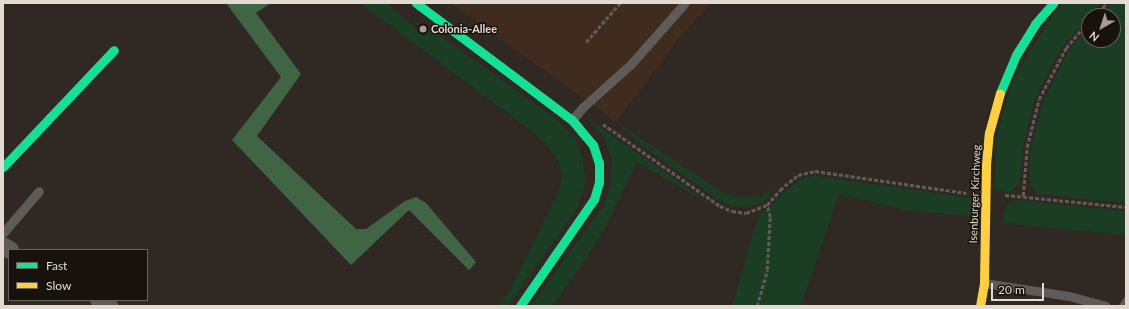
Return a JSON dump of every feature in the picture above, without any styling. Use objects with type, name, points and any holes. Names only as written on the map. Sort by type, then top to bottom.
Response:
[{"type":"street","points":[[416,3],[572,120],[593,146],[599,163],[599,182],[586,213],[520,306]]},
{"type":"street","name":"Isenburger Kirchweg","points":[[980,306],[984,284],[985,194],[989,133],[999,94],[1027,36],[1053,3]]},
{"type":"street","points":[[3,167],[114,50]]},
{"type":"lane","points":[[572,120],[582,108],[631,64],[685,3]]},
{"type":"lane","points":[[3,233],[39,191]]},
{"type":"lane","points":[[984,284],[1068,296],[1106,306]]},
{"type":"lane","points":[[1123,306],[1126,301]]},
{"type":"path","points":[[586,42],[620,3]]},
{"type":"path","points":[[1023,196],[1027,148],[1039,99],[1066,48],[1081,30]]},
{"type":"path","points":[[582,108],[720,206],[746,213],[767,205],[780,190],[798,175],[815,171],[985,194],[1023,196],[1126,207]]},
{"type":"path","points":[[757,306],[768,270],[770,217],[767,205]]},
{"type":"shaded area","points":[[451,3],[711,3],[681,36],[616,122]]},
{"type":"green space","points":[[226,3],[271,3],[256,13],[301,74],[257,136],[356,229],[366,229],[405,201],[416,197],[426,203],[476,262],[469,270],[409,210],[351,265],[232,140],[281,77]]},
{"type":"green space","points":[[360,3],[387,3],[424,36],[431,29],[555,118],[574,137],[581,151],[586,181],[578,207],[508,306],[498,306],[510,290],[558,193],[562,177],[559,162],[550,148],[532,131]]},
{"type":"green space","points":[[1064,3],[1101,3],[1097,8],[1081,8],[1081,26],[1063,46],[1035,97],[1023,147],[1020,184],[1009,192],[994,190],[997,135],[1013,80],[1049,20]]},
{"type":"green space","points":[[1113,3],[1126,3],[1126,203],[1037,194],[1031,186],[1029,169],[1031,148],[1043,102],[1069,50],[1081,36],[1081,48],[1121,48],[1121,8],[1108,8]]},
{"type":"green space","points":[[591,121],[718,209],[637,162],[606,226],[582,265],[552,306],[531,306],[605,203],[611,184],[612,161],[605,140]]},
{"type":"green space","points":[[616,122],[724,193],[741,197],[761,196],[777,186],[765,201],[755,205],[733,207],[722,202],[644,147]]},
{"type":"green space","points":[[815,176],[972,198],[971,216],[905,210],[839,194],[801,306],[732,306],[759,214],[770,208],[783,193],[801,179]]},
{"type":"green space","points":[[1016,200],[1126,211],[1126,235],[1003,223],[1006,205]]},
{"type":"traffic: fast","points":[[416,3],[572,120],[593,145],[599,163],[599,182],[594,199],[520,306]]},
{"type":"traffic: fast","points":[[1000,93],[1016,55],[1035,24],[1053,3]]},
{"type":"traffic: fast","points":[[3,167],[114,50]]},
{"type":"traffic: slow","points":[[980,306],[984,283],[986,165],[989,133],[1000,93]]},
{"type":"place","name":"Colonia-Allee","points":[[423,29]]}]
